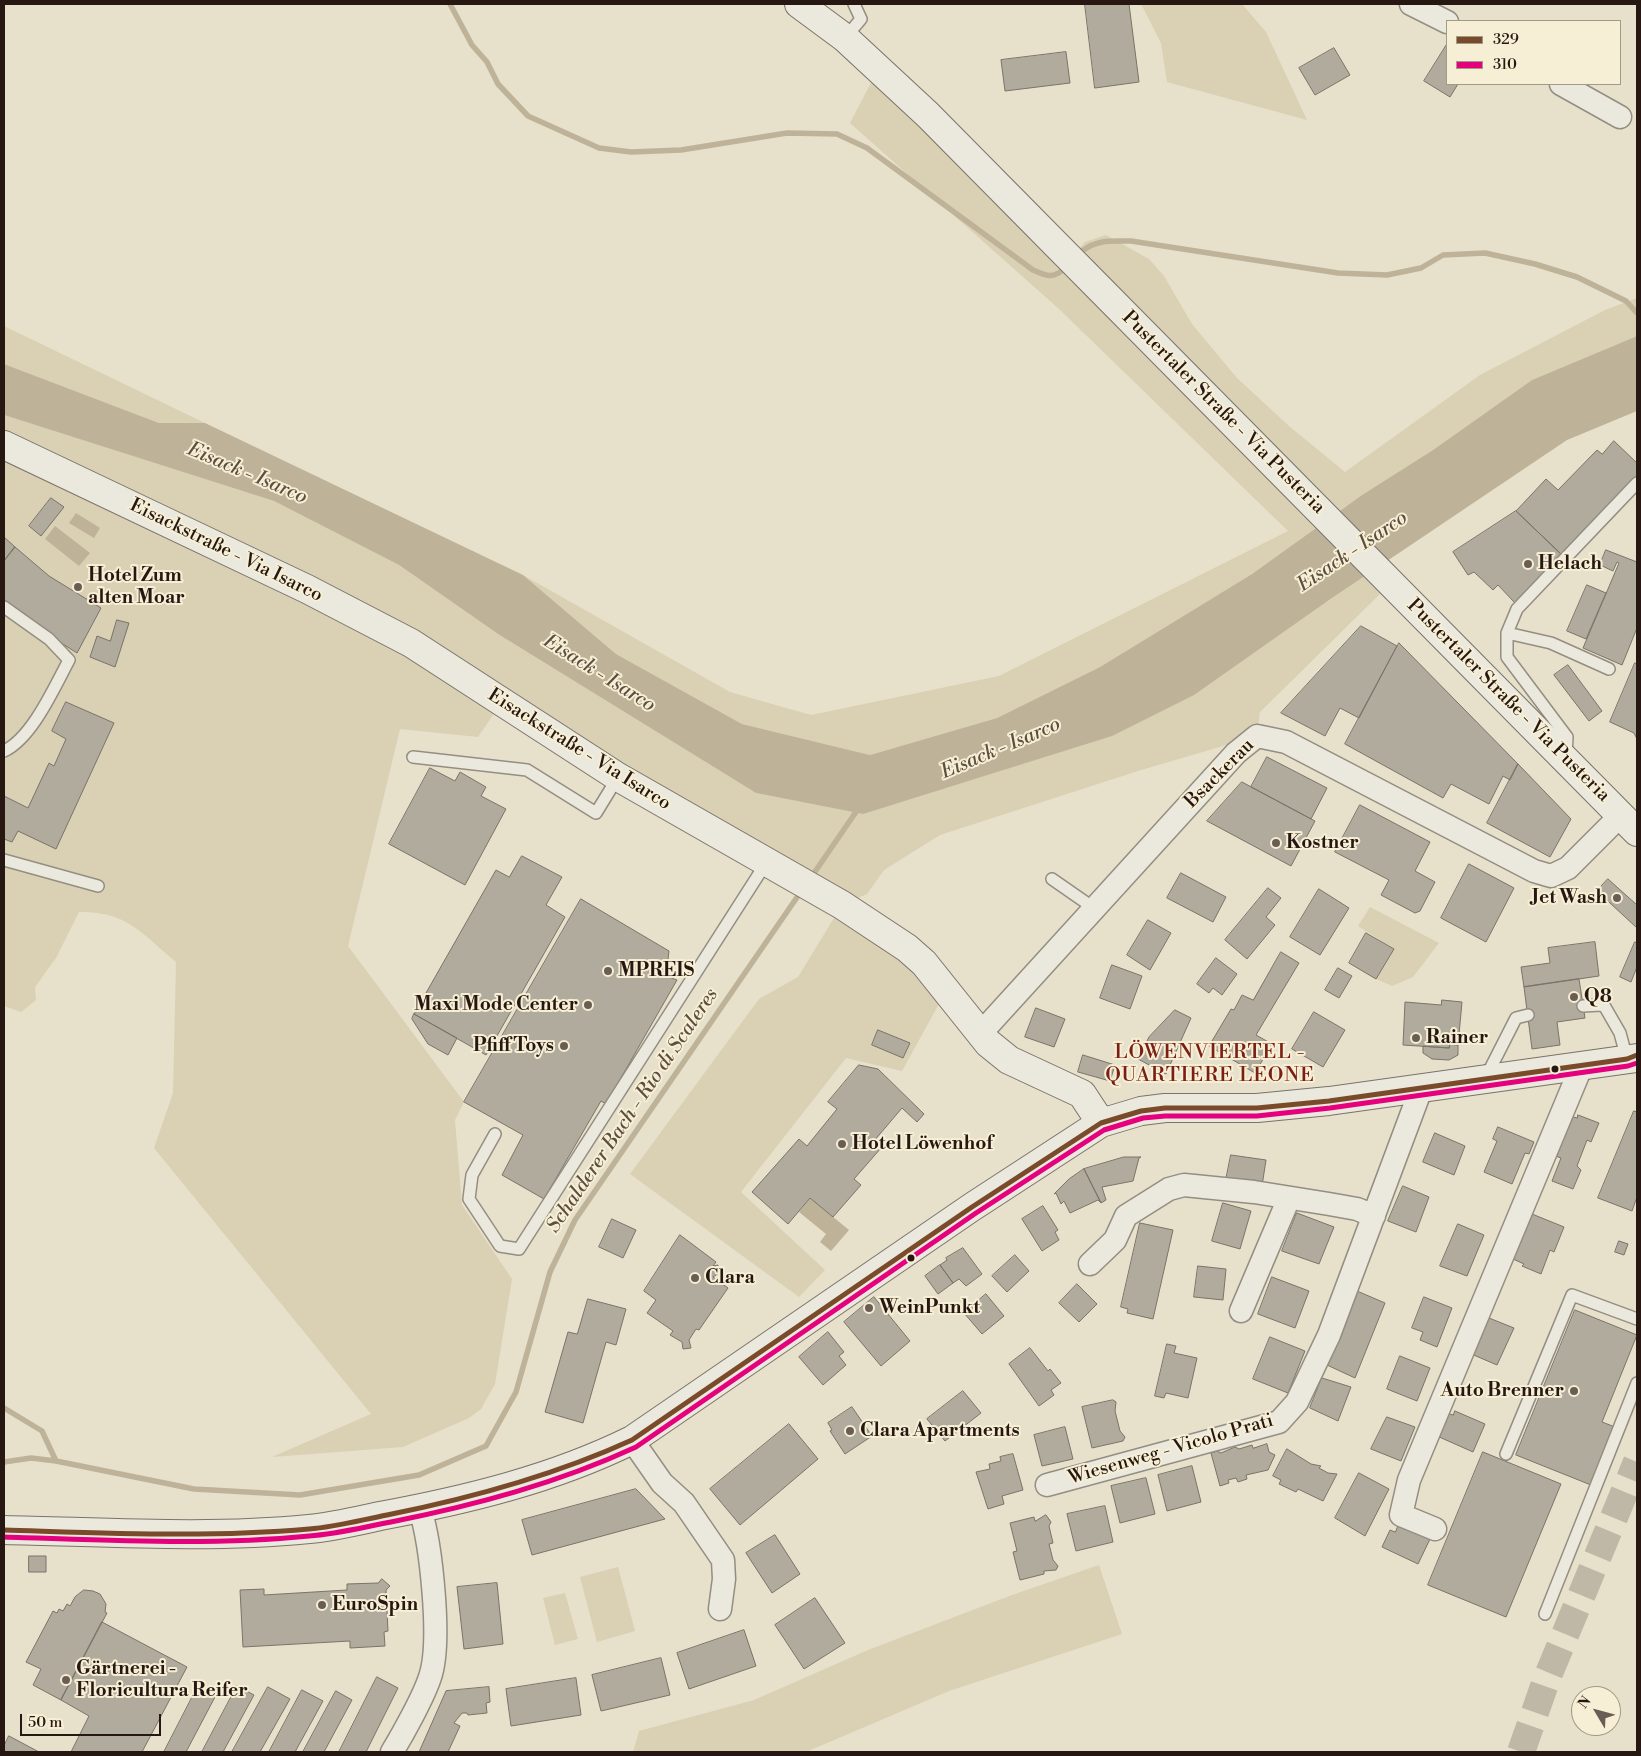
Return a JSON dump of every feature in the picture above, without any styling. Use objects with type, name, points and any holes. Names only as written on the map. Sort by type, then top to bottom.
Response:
[{"type":"main road","name":"Pustertaler Straße - Via Pusteria","points":[[799,4],[845,38],[928,115],[1308,497],[1629,824]]},
{"type":"main road","name":"Eisackstraße - Via Isarco","points":[[4,445],[307,589],[410,643],[618,777],[842,905],[907,948],[924,963],[980,1034],[1009,1060],[1082,1094],[1101,1123]]},
{"type":"main road","points":[[4,1530],[205,1533],[310,1529],[420,1509],[553,1474],[595,1458],[632,1440],[981,1202],[1101,1123],[1141,1112],[1166,1108],[1257,1108],[1421,1089],[1634,1057]]},
{"type":"street","points":[[1411,4],[1446,22]]},
{"type":"street","points":[[1563,85],[1620,117]]},
{"type":"street","name":"Bsackerau","points":[[980,1034],[1236,752],[1257,736],[1286,742],[1534,871],[1551,876],[1568,868],[1629,824]]},
{"type":"street","points":[[1435,1529],[1401,1515],[1409,1480],[1582,1065]]},
{"type":"street","name":"Wiesenweg - Vicolo Prati","points":[[1047,1485],[1279,1422],[1297,1402],[1329,1335],[1421,1089]]},
{"type":"street","points":[[1090,1264],[1115,1240],[1126,1216],[1169,1189],[1184,1185],[1197,1185],[1357,1209],[1374,1216]]},
{"type":"street","points":[[1240,1311],[1289,1198]]},
{"type":"street","points":[[632,1440],[662,1482],[684,1503],[723,1560],[724,1579],[720,1609]]},
{"type":"street","points":[[392,1752],[430,1677],[436,1640],[426,1528],[420,1509]]},
{"type":"lane","points":[[845,38],[861,19],[854,4]]},
{"type":"lane","points":[[1565,760],[1567,737],[1507,657],[1507,633],[1517,609],[1637,483]]},
{"type":"lane","points":[[4,607],[49,639],[69,660],[40,712],[15,746],[4,751]]},
{"type":"lane","points":[[1507,633],[1550,642],[1609,669]]},
{"type":"lane","points":[[413,757],[527,770],[596,812],[618,777]]},
{"type":"lane","points":[[4,860],[98,886]]},
{"type":"lane","points":[[495,1134],[472,1175],[469,1199],[500,1246],[519,1249],[772,866]]},
{"type":"lane","points":[[1052,880],[1088,904],[1090,913]]},
{"type":"lane","points":[[1583,1006],[1601,1005],[1605,1007],[1634,1057]]},
{"type":"lane","points":[[1486,1078],[1516,1018],[1528,1016]]},
{"type":"lane","points":[[1506,1454],[1572,1295],[1637,1319]]},
{"type":"lane","points":[[1545,1614],[1637,1383]]},
{"type":"shaded area","points":[[1141,4],[1242,4],[1266,32],[1307,120],[1167,82],[1161,43]]},
{"type":"shaded area","points":[[874,77],[1071,258],[1085,242],[1106,235],[1149,259],[1164,276],[1192,324],[1237,378],[1289,426],[1345,472],[1480,375],[1605,310],[1637,298],[1637,336],[1532,380],[1433,450],[1362,495],[1252,574],[1100,667],[997,718],[870,755],[742,724],[616,654],[523,575],[730,692],[811,715],[999,676],[1288,531],[1059,309],[850,123]]},
{"type":"shaded area","points":[[4,326],[205,423],[159,423],[4,364]]},
{"type":"shaded area","points":[[4,415],[274,501],[399,565],[498,634],[756,793],[863,814],[1329,600],[1364,576],[1381,593],[1260,712],[1257,736],[1138,771],[940,835],[884,870],[867,894],[842,905],[502,702],[478,737],[400,729],[348,946],[464,1102],[455,1120],[462,1205],[512,1279],[495,1384],[481,1409],[469,1418],[403,1447],[272,1457],[371,1414],[154,1148],[173,1093],[176,962],[143,933],[122,920],[109,915],[79,912],[56,958],[35,987],[36,1000],[21,1012],[4,1006]]},
{"type":"shaded area","points":[[1370,907],[1439,943],[1413,977],[1392,986],[1376,979],[1394,949],[1358,926]]},
{"type":"shaded area","points":[[834,918],[904,962],[940,1002],[902,1071],[846,1058],[741,1192],[825,1270],[799,1297],[630,1174],[759,999],[798,977]]},
{"type":"shaded area","points":[[1099,1565],[1122,1634],[949,1691],[806,1752],[633,1752],[639,1731],[754,1700],[868,1650],[1012,1595]]},
{"type":"shaded area","points":[[618,1567],[635,1631],[597,1642],[580,1577]]},
{"type":"shaded area","points":[[565,1593],[578,1639],[555,1645],[543,1598]]},
{"type":"water","name":"Eisack - Isarco","points":[[1637,336],[1637,411],[1567,440],[1329,600],[1194,695],[1112,736],[863,814],[756,793],[498,634],[399,565],[274,501],[4,415],[4,364],[159,423],[205,423],[523,575],[616,654],[742,724],[870,755],[997,718],[1100,667],[1252,574],[1362,495],[1433,450],[1532,380]]},
{"type":"water","points":[[76,513],[100,528],[94,538],[69,523]]},
{"type":"water","points":[[55,526],[90,553],[79,566],[45,539]]},
{"type":"water","points":[[810,1198],[849,1230],[831,1251],[820,1242],[826,1234],[799,1212]]},
{"type":"building","points":[[1085,4],[1129,4],[1139,82],[1095,88]]},
{"type":"building","points":[[1446,46],[1446,85],[1457,85],[1450,97],[1424,81]]},
{"type":"building","points":[[1334,48],[1350,75],[1315,95],[1299,68]]},
{"type":"building","points":[[1066,52],[1070,83],[1005,91],[1001,60]]},
{"type":"building","points":[[1614,441],[1637,463],[1637,477],[1562,555],[1516,511],[1546,479],[1558,490],[1597,450],[1602,454]]},
{"type":"building","points":[[51,498],[64,507],[41,536],[29,526]]},
{"type":"building","points":[[1516,511],[1562,555],[1515,603],[1498,585],[1493,590],[1474,572],[1468,575],[1453,552]]},
{"type":"building","points":[[4,537],[15,547],[4,561]]},
{"type":"building","points":[[15,547],[49,576],[101,608],[77,653],[52,637],[4,600],[4,561]]},
{"type":"building","points":[[1606,550],[1637,562],[1637,628],[1622,665],[1583,648],[1619,563],[1617,562],[1613,571],[1600,565]]},
{"type":"building","points":[[1587,585],[1606,593],[1586,639],[1567,631]]},
{"type":"building","points":[[117,620],[129,623],[115,667],[90,657],[97,636],[110,641]]},
{"type":"building","points":[[1361,626],[1397,646],[1359,718],[1340,708],[1325,736],[1281,713]]},
{"type":"building","points":[[1399,643],[1518,764],[1510,780],[1503,776],[1489,804],[1451,784],[1443,798],[1345,744]]},
{"type":"building","points":[[1635,663],[1637,664],[1637,739],[1634,733],[1610,722]]},
{"type":"building","points":[[1568,665],[1602,711],[1589,721],[1554,675]]},
{"type":"building","points":[[66,702],[114,723],[56,849],[18,831],[12,842],[4,839],[4,796],[28,808],[49,763],[54,766],[66,739],[52,731]]},
{"type":"building","points":[[1267,757],[1327,788],[1311,819],[1251,787]]},
{"type":"building","points":[[1518,764],[1571,819],[1550,857],[1487,823]]},
{"type":"building","points":[[430,768],[455,781],[460,772],[486,787],[481,796],[506,809],[465,885],[389,844]]},
{"type":"building","name":"Kostner","points":[[1242,782],[1315,821],[1291,866],[1207,821]]},
{"type":"building","points":[[1360,805],[1430,842],[1415,871],[1435,882],[1420,911],[1415,913],[1381,895],[1389,880],[1335,852]]},
{"type":"building","points":[[522,856],[562,877],[546,905],[565,917],[486,1055],[414,1014],[496,870],[509,877]]},
{"type":"building","points":[[1469,864],[1514,888],[1486,942],[1441,918]]},
{"type":"building","points":[[1181,873],[1226,897],[1213,922],[1167,898]]},
{"type":"building","name":"Jet Wash","points":[[1608,879],[1637,905],[1637,928],[1597,891]]},
{"type":"building","points":[[1268,888],[1281,898],[1266,917],[1275,925],[1247,959],[1225,940]]},
{"type":"building","points":[[1319,889],[1349,908],[1320,955],[1290,937]]},
{"type":"building","points":[[581,899],[669,951],[666,976],[677,980],[606,1104],[601,1101],[544,1199],[502,1175],[523,1135],[464,1102]]},
{"type":"building","points":[[1148,920],[1171,933],[1150,970],[1127,955]]},
{"type":"building","points":[[1366,933],[1394,949],[1376,979],[1349,963]]},
{"type":"building","points":[[1595,942],[1599,976],[1524,987],[1521,967],[1550,963],[1548,948]]},
{"type":"building","points":[[1635,942],[1637,943],[1637,967],[1631,982],[1620,977]]},
{"type":"building","points":[[1281,952],[1299,963],[1256,1035],[1272,1044],[1255,1073],[1209,1046],[1231,1009],[1234,1010],[1242,995],[1253,1000]]},
{"type":"building","points":[[1216,958],[1237,974],[1222,995],[1213,988],[1209,993],[1197,984]]},
{"type":"building","points":[[1112,965],[1142,976],[1130,1009],[1100,998]]},
{"type":"building","points":[[1338,968],[1352,976],[1339,998],[1325,990]]},
{"type":"building","points":[[1579,979],[1585,1018],[1557,1022],[1560,1045],[1532,1049],[1524,987]]},
{"type":"building","points":[[1442,1000],[1462,1002],[1458,1045],[1450,1044],[1449,1048],[1403,1045],[1405,1002],[1441,1005]]},
{"type":"building","points":[[1036,1008],[1065,1019],[1054,1047],[1025,1037]]},
{"type":"building","points":[[1175,1010],[1191,1018],[1166,1074],[1138,1059],[1149,1037]]},
{"type":"building","points":[[1314,1012],[1345,1030],[1323,1067],[1292,1049]]},
{"type":"building","points":[[414,1014],[457,1038],[448,1055],[428,1044],[412,1019]]},
{"type":"building","points":[[878,1030],[910,1043],[903,1058],[872,1045]]},
{"type":"building","points":[[1450,1044],[1458,1045],[1458,1055],[1449,1060],[1432,1059],[1423,1053],[1423,1046],[1449,1048]]},
{"type":"building","points":[[1083,1055],[1115,1065],[1110,1081],[1078,1072]]},
{"type":"building","name":"Hotel Löwenhof","points":[[859,1065],[878,1069],[924,1114],[917,1122],[902,1108],[874,1141],[881,1148],[854,1179],[861,1185],[833,1217],[810,1198],[788,1224],[752,1192],[799,1139],[807,1146],[837,1109],[828,1102]]},
{"type":"building","points":[[1634,1111],[1637,1112],[1637,1197],[1632,1211],[1598,1198]]},
{"type":"building","points":[[1578,1115],[1599,1123],[1591,1142],[1587,1140],[1577,1166],[1581,1170],[1573,1189],[1552,1181],[1561,1158],[1550,1154],[1570,1116],[1577,1118]]},
{"type":"building","points":[[1498,1127],[1534,1142],[1529,1154],[1525,1153],[1512,1184],[1484,1172],[1497,1141],[1493,1139]]},
{"type":"building","points":[[1435,1133],[1465,1146],[1454,1175],[1423,1162]]},
{"type":"building","points":[[1231,1155],[1266,1160],[1262,1186],[1226,1180]]},
{"type":"building","points":[[1124,1157],[1141,1157],[1139,1158],[1133,1181],[1102,1187],[1106,1200],[1101,1203],[1084,1169]]},
{"type":"building","points":[[1084,1169],[1101,1203],[1098,1200],[1070,1213],[1064,1201],[1061,1204],[1056,1193],[1054,1194],[1069,1179]]},
{"type":"building","points":[[1403,1186],[1429,1197],[1416,1232],[1388,1221]]},
{"type":"building","points":[[1223,1203],[1251,1211],[1240,1249],[1212,1241]]},
{"type":"building","points":[[1043,1206],[1058,1230],[1055,1232],[1059,1240],[1042,1251],[1022,1219]]},
{"type":"building","points":[[1297,1213],[1334,1227],[1319,1264],[1282,1251]]},
{"type":"building","points":[[1532,1214],[1564,1227],[1554,1252],[1550,1250],[1541,1274],[1522,1266],[1524,1264],[1513,1259]]},
{"type":"building","points":[[612,1219],[636,1230],[623,1258],[599,1247]]},
{"type":"building","points":[[1140,1223],[1173,1230],[1153,1319],[1127,1313],[1128,1309],[1121,1307]]},
{"type":"building","points":[[1458,1224],[1484,1235],[1467,1276],[1440,1266]]},
{"type":"building","points":[[680,1235],[716,1262],[713,1266],[718,1265],[719,1273],[713,1277],[728,1288],[699,1330],[696,1329],[689,1340],[691,1348],[683,1349],[682,1342],[670,1335],[673,1331],[647,1313],[656,1300],[644,1291]]},
{"type":"building","points":[[1619,1241],[1628,1244],[1624,1255],[1615,1252]]},
{"type":"building","points":[[963,1248],[982,1274],[966,1286],[959,1279],[953,1283],[940,1265],[947,1260],[946,1258]]},
{"type":"building","points":[[1015,1255],[1029,1271],[1007,1292],[992,1276]]},
{"type":"building","points":[[940,1265],[953,1283],[938,1294],[925,1276]]},
{"type":"building","points":[[1198,1266],[1226,1269],[1223,1300],[1194,1297]]},
{"type":"building","points":[[1272,1277],[1309,1291],[1295,1328],[1258,1314]]},
{"type":"building","points":[[1077,1284],[1097,1304],[1079,1322],[1059,1303]]},
{"type":"building","points":[[1357,1291],[1385,1303],[1355,1378],[1327,1365]]},
{"type":"building","points":[[986,1294],[1004,1316],[982,1334],[964,1313]]},
{"type":"building","points":[[874,1297],[910,1341],[881,1366],[844,1322]]},
{"type":"building","points":[[1424,1297],[1452,1308],[1437,1347],[1420,1340],[1423,1332],[1412,1328]]},
{"type":"building","points":[[588,1299],[626,1309],[616,1345],[606,1342],[583,1423],[545,1412],[568,1332],[577,1334]]},
{"type":"building","points":[[1575,1310],[1637,1335],[1602,1422],[1615,1427],[1591,1485],[1516,1455]]},
{"type":"building","points":[[1484,1316],[1514,1328],[1497,1365],[1469,1353]]},
{"type":"building","points":[[828,1332],[844,1352],[839,1356],[846,1365],[823,1385],[799,1357]]},
{"type":"building","points":[[1270,1337],[1305,1351],[1288,1393],[1253,1379]]},
{"type":"building","points":[[1167,1344],[1176,1346],[1174,1353],[1197,1358],[1188,1398],[1166,1393],[1164,1398],[1155,1396]]},
{"type":"building","points":[[1030,1348],[1048,1371],[1050,1369],[1061,1383],[1051,1390],[1054,1395],[1039,1406],[1009,1364]]},
{"type":"building","points":[[1400,1356],[1430,1368],[1417,1401],[1387,1389]]},
{"type":"building","points":[[1322,1378],[1351,1387],[1338,1421],[1310,1408]]},
{"type":"building","points":[[963,1391],[981,1413],[945,1441],[927,1419]]},
{"type":"building","points":[[1113,1400],[1116,1402],[1115,1411],[1120,1431],[1125,1437],[1123,1441],[1092,1448],[1082,1407]]},
{"type":"building","name":"Clara Apartments","points":[[852,1407],[872,1436],[845,1454],[830,1431],[832,1430],[828,1423]]},
{"type":"building","points":[[1455,1411],[1485,1424],[1473,1452],[1437,1436],[1447,1413],[1453,1415]]},
{"type":"building","points":[[1387,1417],[1415,1427],[1401,1461],[1371,1449]]},
{"type":"building","points":[[789,1424],[818,1459],[740,1525],[710,1489]]},
{"type":"building","points":[[1065,1427],[1073,1459],[1042,1466],[1034,1435]]},
{"type":"building","points":[[1267,1444],[1269,1452],[1275,1455],[1268,1470],[1246,1475],[1247,1479],[1238,1482],[1236,1478],[1228,1480],[1229,1483],[1220,1486],[1211,1453],[1217,1451],[1221,1453],[1235,1447],[1239,1449],[1252,1445],[1253,1448]]},
{"type":"building","points":[[1287,1449],[1311,1464],[1321,1466],[1319,1468],[1328,1473],[1337,1474],[1323,1501],[1298,1489],[1296,1492],[1279,1484],[1281,1480],[1273,1476]]},
{"type":"building","points":[[1483,1452],[1561,1484],[1506,1617],[1428,1585]]},
{"type":"building","points":[[1013,1454],[1023,1490],[1002,1496],[1004,1504],[988,1509],[976,1472],[990,1469],[989,1464],[1001,1461],[1000,1457]]},
{"type":"building","points":[[1192,1466],[1201,1502],[1167,1511],[1158,1475]]},
{"type":"building","points":[[1359,1473],[1389,1489],[1365,1536],[1335,1518]]},
{"type":"building","points":[[1146,1478],[1155,1514],[1120,1523],[1111,1486]]},
{"type":"building","points":[[636,1489],[665,1519],[532,1555],[522,1520]]},
{"type":"building","points":[[1105,1506],[1113,1542],[1076,1551],[1067,1514]]},
{"type":"building","points":[[1046,1515],[1051,1522],[1049,1526],[1053,1543],[1049,1544],[1053,1560],[1058,1566],[1056,1570],[1044,1571],[1044,1574],[1020,1580],[1013,1552],[1017,1551],[1010,1523],[1034,1517],[1035,1521]]},
{"type":"building","points":[[1400,1522],[1431,1537],[1418,1564],[1382,1547],[1390,1530],[1395,1532]]},
{"type":"building","points":[[775,1535],[800,1574],[772,1593],[746,1553]]},
{"type":"building","points":[[29,1556],[46,1556],[46,1572],[29,1572]]},
{"type":"building","points":[[382,1579],[390,1586],[386,1590],[388,1631],[384,1632],[385,1646],[350,1648],[350,1641],[243,1647],[240,1590],[264,1589],[264,1595],[347,1590],[347,1584],[378,1583]]},
{"type":"building","points":[[497,1583],[503,1644],[464,1649],[457,1587]]},
{"type":"building","points":[[84,1590],[100,1594],[106,1604],[105,1612],[107,1613],[61,1700],[33,1685],[41,1669],[26,1662],[53,1611],[57,1613],[59,1609],[63,1611],[67,1604],[70,1606],[75,1597]]},
{"type":"building","points":[[815,1598],[845,1643],[804,1669],[775,1625]]},
{"type":"building","points":[[102,1622],[187,1667],[142,1752],[71,1752],[89,1716],[61,1700]]},
{"type":"building","points":[[744,1630],[756,1666],[689,1689],[677,1653]]},
{"type":"building","points":[[661,1658],[670,1695],[601,1711],[592,1675]]},
{"type":"building","points":[[377,1677],[398,1688],[366,1752],[339,1752]]},
{"type":"building","points":[[576,1678],[581,1715],[511,1726],[506,1689]]},
{"type":"building","points":[[237,1686],[254,1695],[223,1752],[202,1752]]},
{"type":"building","points":[[268,1687],[290,1699],[260,1752],[232,1752]]},
{"type":"building","points":[[489,1687],[490,1702],[486,1703],[487,1713],[468,1715],[467,1713],[462,1713],[454,1723],[460,1726],[448,1752],[419,1752],[446,1691]]},
{"type":"building","points":[[197,1688],[215,1697],[186,1752],[164,1752]]},
{"type":"building","points":[[302,1690],[323,1701],[295,1752],[269,1752]]},
{"type":"building","points":[[336,1691],[352,1700],[324,1752],[303,1752]]},
{"type":"building","points":[[9,1736],[39,1752],[4,1752],[4,1746]]},
{"type":"waterway","points":[[450,4],[472,45],[487,62],[498,84],[528,116],[599,148],[631,152],[681,150],[787,133],[837,134],[867,148],[1033,270],[1049,276],[1064,269]]},
{"type":"waterway","points":[[1082,251],[1094,244],[1111,241],[1131,241],[1338,273],[1387,275],[1421,268],[1443,255],[1485,253],[1535,264],[1577,277],[1626,301],[1637,313]]},
{"type":"waterway","name":"Schalderer Bach - Rio di Scaleres","points":[[810,879],[860,806]]},
{"type":"waterway","name":"Schalderer Bach - Rio di Scaleres","points":[[4,1462],[31,1458],[56,1461],[194,1489],[300,1495],[419,1475],[486,1446],[516,1392],[550,1272],[575,1220],[802,890]]},
{"type":"waterway","points":[[4,1408],[42,1431],[56,1461]]},
{"type":"tunnel","points":[[1521,1752],[1547,1678],[1637,1462]]},
{"type":"transit line","name":"329","points":[[4,1530],[195,1534],[309,1529],[339,1525],[419,1508],[512,1485],[572,1465],[632,1440],[972,1207],[1101,1123],[1141,1111],[1165,1108],[1257,1108],[1329,1101],[1627,1059],[1637,1055]]},
{"type":"transit line","name":"310","points":[[4,1537],[195,1542],[309,1536],[340,1532],[423,1515],[516,1492],[577,1472],[636,1447],[976,1213],[1104,1130],[1143,1118],[1165,1116],[1257,1116],[1330,1108],[1628,1066],[1637,1063]]},
{"type":"place","name":"Helach","points":[[1528,564]]},
{"type":"place","name":"Hotel Zum alten Moar","points":[[78,587]]},
{"type":"place","name":"Kostner","points":[[1276,843]]},
{"type":"place","name":"Jet Wash","points":[[1617,898]]},
{"type":"place","name":"MPREIS","points":[[608,971]]},
{"type":"place","name":"Q8","points":[[1574,997]]},
{"type":"place","name":"Maxi Mode Center","points":[[588,1005]]},
{"type":"place","name":"Rainer","points":[[1416,1038]]},
{"type":"place","name":"Pfiff Toys","points":[[564,1046]]},
{"type":"place","name":"Hotel Löwenhof","points":[[842,1144]]},
{"type":"place","name":"Clara","points":[[695,1278]]},
{"type":"place","name":"WeinPunkt","points":[[869,1308]]},
{"type":"place","name":"Auto Brenner","points":[[1574,1391]]},
{"type":"place","name":"Clara Apartments","points":[[850,1431]]},
{"type":"place","name":"EuroSpin","points":[[322,1605]]},
{"type":"place","name":"Gärtnerei - Floricultura Reifer","points":[[66,1680]]},
{"type":"district","name":"LÖWENVIERTEL - QUARTIERE LEONE","points":[[1210,1064]]}]
